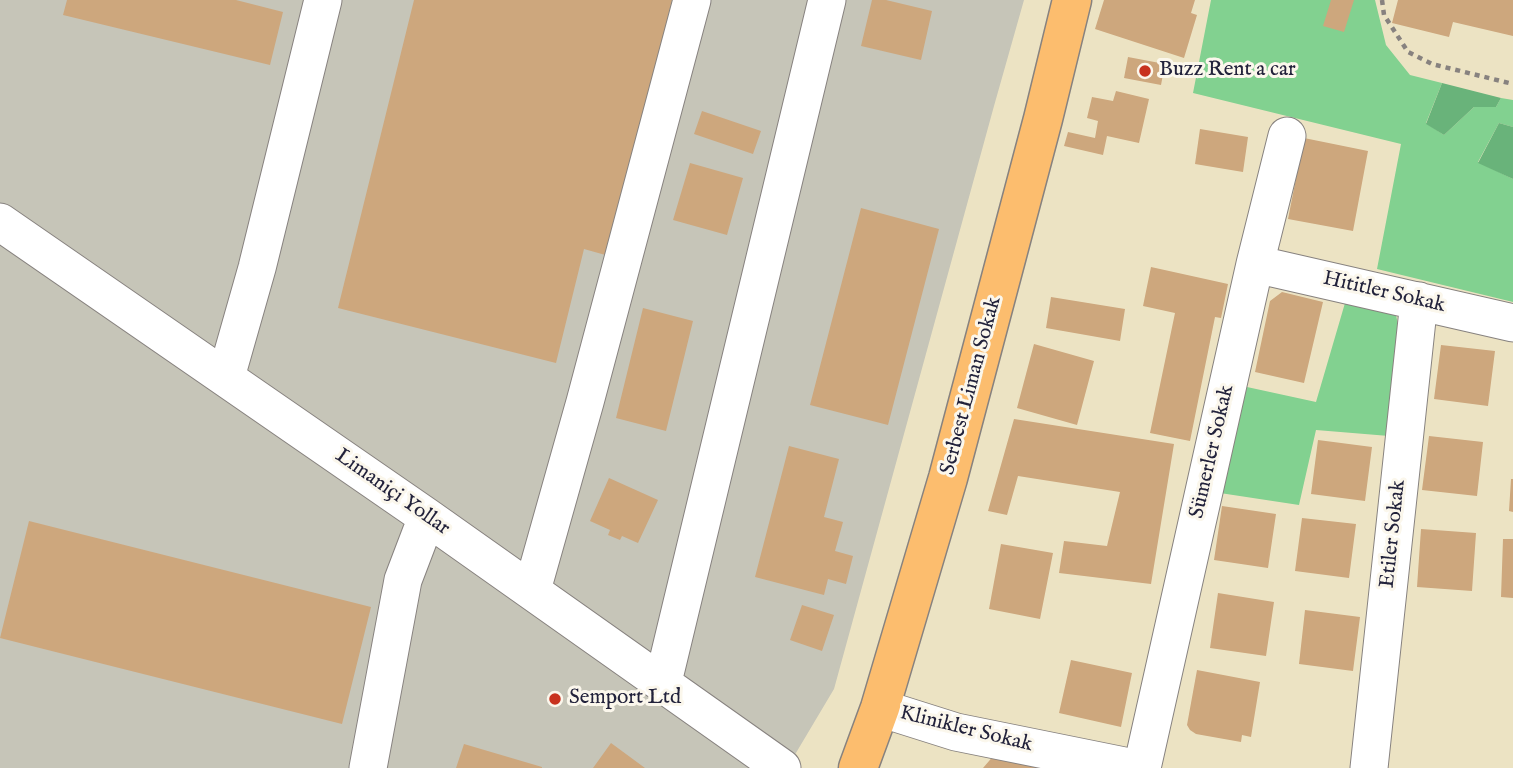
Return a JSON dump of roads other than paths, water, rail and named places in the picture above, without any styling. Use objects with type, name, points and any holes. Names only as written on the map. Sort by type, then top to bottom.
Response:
[{"type":"main road","name":"Serbest Liman Sokak","points":[[858,768],[880,708],[948,478],[1072,0]]},
{"type":"street","points":[[226,377],[257,268],[323,0]]},
{"type":"street","points":[[532,590],[692,0]]},
{"type":"street","points":[[663,682],[827,0]]},
{"type":"street","name":"Sümerler Sokak","points":[[1142,768],[1255,264],[1287,136]]},
{"type":"street","name":"Limaniçi Yollar","points":[[0,222],[532,590],[782,768]]},
{"type":"street","name":"Hititler Sokak","points":[[1255,264],[1513,323]]},
{"type":"street","name":"Etiler Sokak","points":[[1369,768],[1419,301]]},
{"type":"street","points":[[368,768],[403,580],[427,517]]},
{"type":"street","name":"Klinikler Sokak","points":[[880,708],[956,732],[1134,768]]},
{"type":"place","name":"Buzz Rent a car","points":[[1145,71]]},
{"type":"place","name":"Semport Ltd","points":[[555,699]]}]
